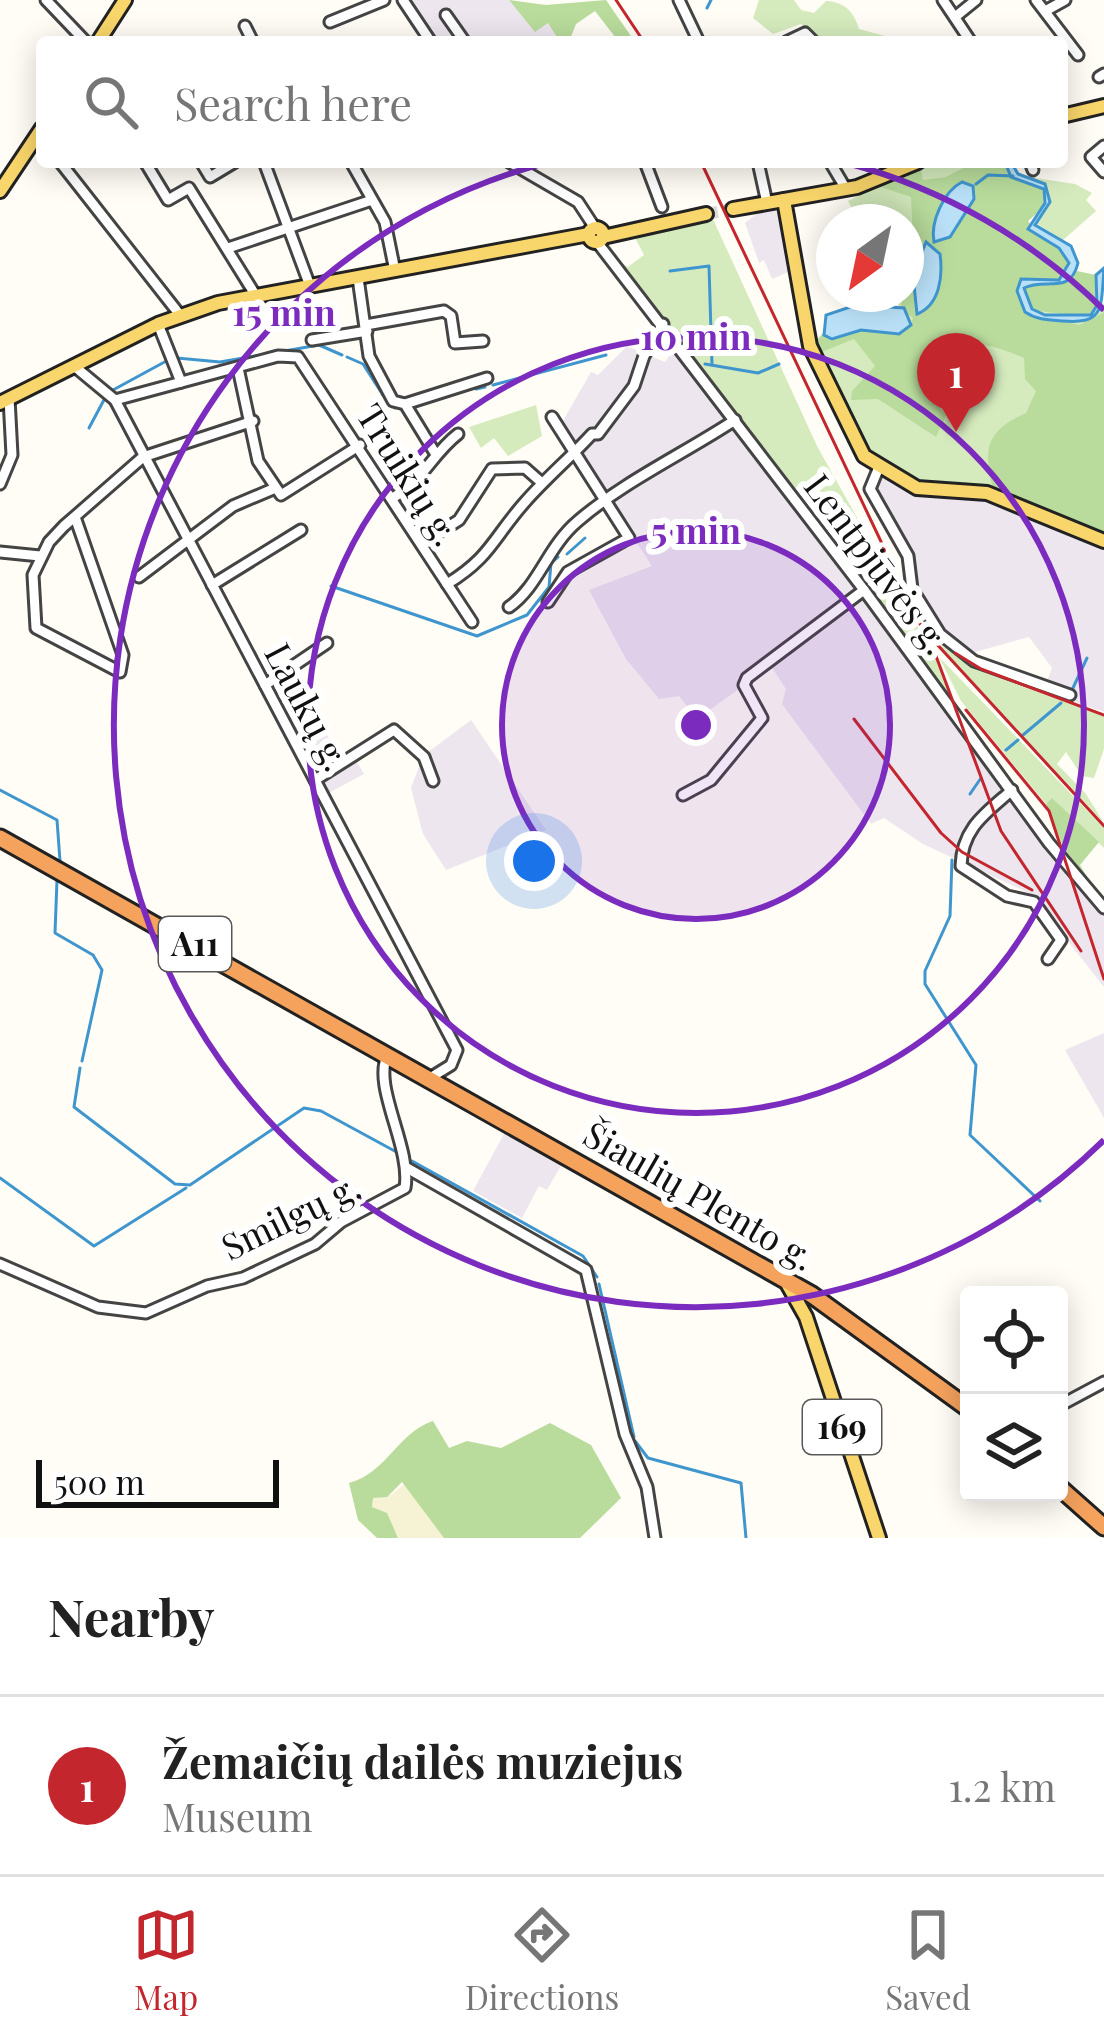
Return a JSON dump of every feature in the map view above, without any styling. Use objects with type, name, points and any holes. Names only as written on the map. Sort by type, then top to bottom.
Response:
[{"type":"highway","name":"A11","points":[[0,838],[388,1054]]},
{"type":"highway","name":"Šiaulių Plento g.","points":[[388,1054],[784,1280],[810,1305],[960,1403]]},
{"type":"highway","points":[[1068,1495],[1104,1527]]},
{"type":"main road","points":[[102,36],[125,0]]},
{"type":"main road","points":[[1068,115],[1104,106]]},
{"type":"main road","points":[[0,191],[36,141]]},
{"type":"main road","points":[[734,208],[846,189],[902,168]]},
{"type":"main road","points":[[784,200],[810,346],[858,449],[920,489],[987,493],[1104,541]]},
{"type":"main road","points":[[4,400],[180,315],[256,296],[706,214]]},
{"type":"main road","name":"169","points":[[810,1305],[879,1538]]},
{"type":"street","points":[[46,0],[80,36]]},
{"type":"street","points":[[330,22],[384,0]]},
{"type":"street","points":[[404,0],[427,36]]},
{"type":"street","points":[[679,0],[696,36]]},
{"type":"street","points":[[943,0],[967,36]]},
{"type":"street","points":[[955,17],[976,0]]},
{"type":"street","points":[[1036,0],[1065,36]]},
{"type":"street","points":[[1047,10],[1064,0]]},
{"type":"street","points":[[446,15],[462,36]]},
{"type":"street","points":[[245,26],[251,36]]},
{"type":"street","points":[[1068,40],[1078,55]]},
{"type":"street","points":[[1104,146],[1091,157],[1104,172]]},
{"type":"street","points":[[65,168],[180,315]]},
{"type":"street","points":[[149,168],[168,200],[189,188],[256,296]]},
{"type":"street","points":[[266,168],[310,286]]},
{"type":"street","points":[[354,168],[385,222],[395,271]]},
{"type":"street","name":"Lentpjūvės g.","points":[[519,168],[575,200],[596,235],[1104,908]]},
{"type":"street","points":[[647,168],[662,206]]},
{"type":"street","points":[[759,168],[767,203]]},
{"type":"street","points":[[834,168],[846,189]]},
{"type":"street","points":[[228,248],[372,200]]},
{"type":"street","points":[[358,278],[372,362],[393,401],[405,404],[487,378]]},
{"type":"street","points":[[312,340],[444,311],[451,316],[455,344],[483,341]]},
{"type":"street","points":[[158,324],[182,382]]},
{"type":"street","points":[[447,584],[486,558],[505,525],[542,483],[578,454],[634,386],[644,356],[663,324]]},
{"type":"street","name":"Truikių g.","points":[[238,368],[298,357],[472,622]]},
{"type":"street","name":"Laukų g.","points":[[74,366],[115,400],[458,1050],[451,1065],[430,1078]]},
{"type":"street","points":[[115,400],[238,368],[258,461],[273,489],[285,495],[360,445]]},
{"type":"street","points":[[0,484],[12,455],[4,400]]},
{"type":"street","points":[[405,404],[435,453]]},
{"type":"street","points":[[548,602],[568,572],[628,542],[608,501],[552,418]]},
{"type":"street","points":[[509,608],[528,592],[553,545],[608,501],[735,420]]},
{"type":"street","points":[[75,517],[123,655],[120,672],[36,628],[33,581],[40,556],[75,517],[143,457],[253,422]]},
{"type":"street","points":[[394,497],[420,480],[435,453],[458,434]]},
{"type":"street","points":[[879,466],[870,489],[908,556],[912,589],[940,634],[974,661],[1070,695]]},
{"type":"street","points":[[423,543],[452,527],[492,469],[525,468],[542,483]]},
{"type":"street","points":[[140,577],[233,506],[273,489]]},
{"type":"street","points":[[212,585],[301,530]]},
{"type":"street","points":[[0,552],[40,556]]},
{"type":"street","points":[[683,795],[711,780],[762,718],[744,685],[747,678],[864,590]]},
{"type":"street","points":[[265,685],[327,643]]},
{"type":"street","points":[[315,780],[394,730],[424,757],[433,782]]},
{"type":"street","points":[[1012,790],[974,824],[964,840],[962,866],[1007,896],[1034,902],[1061,940],[1048,959]]},
{"type":"street","name":"Smilgų g.","points":[[0,1264],[98,1307],[146,1312],[207,1286],[243,1279],[315,1244],[341,1222],[405,1188],[408,1155],[382,1070],[388,1054]]},
{"type":"street","points":[[406,1168],[586,1270],[626,1434],[647,1487],[655,1538]]},
{"type":"street","points":[[1068,1401],[1104,1382]]},
{"type":"shaded area","points":[[402,0],[509,0],[535,31],[548,23],[558,33],[554,36],[425,36]]},
{"type":"shaded area","points":[[780,207],[793,270],[772,279],[764,260],[759,263],[745,223],[764,208]]},
{"type":"shaded area","points":[[627,346],[665,362],[675,347],[995,771],[1104,905],[1104,987],[1031,894],[923,844],[884,818],[871,824],[782,704],[786,689],[771,666],[697,719],[679,696],[659,699],[626,659],[589,590],[652,566],[560,426],[591,372],[598,375]]},
{"type":"shaded area","points":[[878,469],[982,494],[1104,544],[1104,712],[1043,691],[1052,668],[1029,637],[968,654],[944,633],[917,594],[913,568],[872,488]]},
{"type":"shaded area","points":[[299,704],[311,705],[342,763],[354,757],[364,774],[325,795],[282,715]]},
{"type":"shaded area","points":[[471,720],[546,830],[446,870],[423,834],[411,788],[423,756]]},
{"type":"shaded area","points":[[1104,1033],[1104,1118],[1065,1050]]},
{"type":"shaded area","points":[[505,1132],[562,1164],[547,1190],[539,1186],[522,1218],[473,1191]]},
{"type":"shaded area","points":[[407,1482],[444,1538],[398,1538],[388,1517],[372,1507],[373,1498],[391,1495]]},
{"type":"green space","points":[[509,0],[546,5],[606,0],[631,36],[614,36],[595,11],[576,24],[571,36],[556,36],[548,23],[535,32]]},
{"type":"green space","points":[[759,0],[794,0],[801,10],[814,13],[826,1],[843,6],[859,29],[885,36],[815,36],[801,24],[773,34],[753,18]]},
{"type":"green space","points":[[912,168],[1007,168],[1028,221],[1103,313],[1104,302],[1104,538],[986,490],[925,487],[870,459],[812,346],[823,333],[826,315],[836,312],[924,312],[924,204],[850,204],[858,196],[857,190]]},
{"type":"green space","points":[[915,168],[920,168],[923,180],[946,177],[963,168],[1007,168],[1011,177],[1044,189],[1043,208],[1028,221],[1069,263],[1059,280],[1035,278],[1017,291],[1025,312],[1079,325],[1103,313],[1104,302],[1104,538],[994,493],[988,465],[990,444],[1002,427],[1026,413],[1036,391],[1025,379],[1024,358],[973,345],[953,355],[942,385],[940,408],[946,415],[936,437],[878,399],[851,400],[852,391],[875,366],[854,339],[819,353],[812,346],[823,333],[832,339],[856,330],[899,334],[913,318],[904,312],[924,312],[924,204],[911,204],[911,197],[875,185]]},
{"type":"green space","points":[[1029,177],[1075,184],[1092,193],[1086,200],[1096,211],[1063,240],[1034,222],[1042,215]]},
{"type":"green space","points":[[712,217],[817,446],[936,659],[954,708],[837,552],[855,536],[827,495],[819,501],[804,481],[791,491],[618,261],[628,267],[644,255],[632,232]]},
{"type":"green space","points":[[1077,271],[1096,275],[1095,312],[1085,317],[1032,310],[1023,288],[1034,283],[1051,286]]},
{"type":"green space","points":[[536,405],[542,436],[508,456],[494,438],[481,448],[469,427]]},
{"type":"green space","points":[[937,643],[980,671],[1104,716],[1104,749],[1094,778],[1082,776],[1066,752],[1057,764],[1086,794],[1104,823]]},
{"type":"green space","points":[[939,657],[1104,828],[1104,848],[1053,799],[1046,804],[961,701]]},
{"type":"green space","points":[[1052,798],[1099,842],[1080,865],[1104,905],[1071,866],[1046,804]]},
{"type":"green space","points":[[433,1421],[449,1448],[467,1441],[501,1448],[550,1423],[591,1445],[621,1498],[580,1538],[444,1538],[402,1482],[387,1497],[373,1498],[372,1507],[387,1513],[398,1538],[377,1538],[358,1520],[349,1483],[373,1471],[410,1434]]},
{"type":"water","points":[[1007,168],[1045,184],[1050,202],[1035,225],[1071,246],[1078,263],[1063,283],[1024,288],[1032,309],[1045,315],[1091,315],[1097,305],[1096,275],[1104,268],[1101,304],[1093,317],[1058,321],[1025,312],[1017,291],[1021,279],[1059,280],[1069,263],[1059,248],[1028,229],[1045,203],[1044,189],[1011,177]]},
{"type":"water","points":[[962,182],[973,186],[974,199],[950,237],[934,242],[940,208]]},
{"type":"water","points":[[926,242],[940,254],[940,280],[924,310]]},
{"type":"water","points":[[906,312],[911,325],[899,334],[861,330],[832,339],[824,335],[826,315]]},
{"type":"waterway","points":[[707,8],[711,0]]},
{"type":"waterway","points":[[976,184],[988,175],[1013,176]]},
{"type":"waterway","points":[[670,271],[709,266],[712,365]]},
{"type":"waterway","points":[[177,358],[220,362],[319,345],[342,355]]},
{"type":"waterway","points":[[493,385],[606,355]]},
{"type":"waterway","points":[[347,357],[363,364],[381,392]]},
{"type":"waterway","points":[[113,390],[170,359]]},
{"type":"waterway","points":[[705,364],[758,373],[779,364]]},
{"type":"waterway","points":[[476,389],[485,387]]},
{"type":"waterway","points":[[382,394],[395,408]]},
{"type":"waterway","points":[[89,428],[105,398]]},
{"type":"waterway","points":[[413,407],[436,400]]},
{"type":"waterway","points":[[567,554],[585,538]]},
{"type":"waterway","points":[[331,586],[477,636],[527,615],[549,587],[551,563],[558,557]]},
{"type":"waterway","points":[[1072,690],[1087,658]]},
{"type":"waterway","points":[[1023,735],[1061,703]]},
{"type":"waterway","points":[[1006,750],[1018,740]]},
{"type":"waterway","points":[[970,794],[981,778]]},
{"type":"waterway","points":[[0,790],[57,820],[60,861]]},
{"type":"waterway","points":[[952,860],[950,916],[925,971],[925,984],[976,1065],[970,1135],[1040,1201]]},
{"type":"waterway","points":[[57,880],[55,933],[93,955],[102,970],[82,1061]]},
{"type":"waterway","points":[[80,1068],[74,1107],[175,1184],[190,1185],[304,1108],[321,1111],[402,1155]]},
{"type":"waterway","points":[[412,1161],[583,1256],[597,1277]]},
{"type":"waterway","points":[[0,1178],[94,1246],[186,1188]]},
{"type":"waterway","points":[[599,1284],[634,1437]]},
{"type":"waterway","points":[[635,1441],[648,1458],[741,1483],[746,1538]]},
{"type":"tunnel","points":[[706,214],[733,209]]},
{"type":"railway","points":[[616,0],[640,36]]},
{"type":"railway","points":[[704,168],[922,628],[1104,826]]},
{"type":"railway","points":[[955,653],[981,669],[1104,715]]},
{"type":"railway","points":[[936,656],[1001,831],[1081,951]]},
{"type":"railway","points":[[966,710],[1049,811],[1104,979]]},
{"type":"railway","points":[[854,719],[941,833],[962,852],[1032,890]]},
{"type":"place","name":"Žemaičių dailės muziejus","points":[[956,432]]}]
